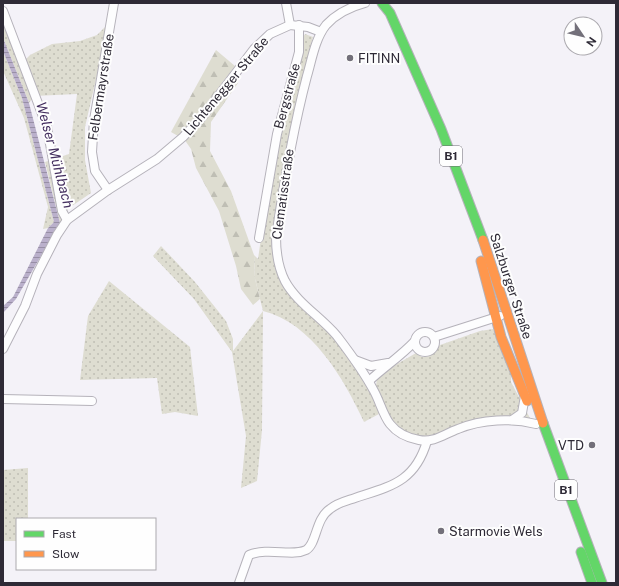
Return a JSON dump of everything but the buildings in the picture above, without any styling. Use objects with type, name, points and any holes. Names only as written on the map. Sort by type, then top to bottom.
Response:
[{"type":"main road","name":"Salzburger Straße","points":[[381,3],[390,13],[432,104],[485,247],[506,314],[566,490],[602,583]]},
{"type":"main road","name":"Salzburger Straße","points":[[381,3],[384,18],[422,98],[460,198],[486,276],[495,317],[508,356],[536,424],[592,583]]},
{"type":"street","name":"Felbermayrstraße","points":[[108,190],[95,171],[92,152],[94,120],[114,3]]},
{"type":"street","points":[[286,3],[290,25]]},
{"type":"street","points":[[321,32],[339,13],[365,3]]},
{"type":"street","points":[[3,11],[47,128],[62,211],[67,220]]},
{"type":"street","name":"Lichtenegger Straße","points":[[3,349],[25,306],[37,274],[57,235],[67,220],[108,190],[157,159],[183,137],[203,116],[254,49],[270,34],[290,25],[299,25],[321,32]]},
{"type":"street","name":"Bergstraße","points":[[259,238],[277,134],[299,52],[299,25]]},
{"type":"street","name":"Clematisstraße","points":[[321,32],[294,130],[287,165],[276,247],[280,269],[291,290],[326,324],[367,378],[390,424],[404,435],[427,441]]},
{"type":"street","points":[[434,337],[506,314]]},
{"type":"street","points":[[367,378],[402,355],[415,341],[419,334],[423,332],[431,334],[434,337],[435,342],[431,350],[402,355]]},
{"type":"street","points":[[415,341],[419,351]]},
{"type":"street","points":[[354,360],[372,366],[391,362]]},
{"type":"street","points":[[367,378],[372,366]]},
{"type":"street","points":[[512,420],[522,413],[525,396]]},
{"type":"street","points":[[3,399],[92,401]]},
{"type":"street","points":[[239,583],[249,555],[261,551],[296,552],[305,550],[313,541],[320,519],[328,510],[343,502],[391,486],[403,480],[418,463],[427,441],[436,439],[459,428],[476,424],[512,420],[536,424]]},
{"type":"green space","points":[[3,17],[21,64],[30,55],[52,44],[80,41],[97,35],[109,23],[85,127],[85,160],[91,193],[69,208],[60,223],[45,162],[69,154],[77,94],[34,96],[29,103],[3,38]]},
{"type":"green space","points":[[305,34],[313,37],[296,105],[282,174],[273,241],[274,262],[279,275],[285,284],[329,333],[358,371],[379,414],[364,422],[347,388],[324,355],[311,340],[297,327],[281,317],[263,311],[255,279],[254,255],[258,259],[271,169],[283,116],[301,58],[302,39]]},
{"type":"green space","points":[[216,50],[235,66],[190,125],[178,136],[171,132]]},
{"type":"green space","points":[[3,51],[22,98],[54,222],[48,228],[43,229],[48,207],[24,118],[3,71]]},
{"type":"green space","points":[[235,78],[238,83],[211,122],[210,151],[231,191],[254,255],[255,279],[260,299],[253,305],[241,289],[236,266],[219,211],[196,168],[191,149],[184,139]]},
{"type":"green space","points":[[161,246],[195,282],[226,321],[233,339],[233,351],[263,311],[262,430],[257,481],[241,488],[246,436],[232,352],[194,299],[153,256]]},
{"type":"green space","points":[[109,281],[190,347],[198,416],[175,412],[162,414],[157,378],[80,380],[88,316]]},
{"type":"green space","points":[[493,329],[511,374],[511,382],[531,420],[498,417],[431,437],[414,436],[397,427],[388,415],[376,386],[377,378],[385,371],[416,353],[422,357],[430,356],[440,345],[480,331]]},
{"type":"green space","points":[[28,468],[28,518],[16,518],[16,541],[3,541],[3,470]]},
{"type":"shaded area","points":[[3,38],[29,103],[60,223],[16,299],[3,313],[3,306],[13,297],[48,228],[54,222],[22,98],[3,51]]},
{"type":"traffic: fast","points":[[382,3],[390,13],[441,129],[483,240]]},
{"type":"traffic: fast","points":[[543,423],[602,583]]},
{"type":"traffic: fast","points":[[581,552],[592,583]]},
{"type":"traffic: slow","points":[[483,240],[543,423]]},
{"type":"traffic: slow","points":[[481,261],[501,337],[527,401]]},
{"type":"place","name":"FITINN","points":[[350,58]]},
{"type":"place","name":"VTD","points":[[592,445]]},
{"type":"place","name":"Starmovie Wels","points":[[441,531]]},
{"type":"water label","name":"Welser Mühlbach","points":[[55,155]]}]
